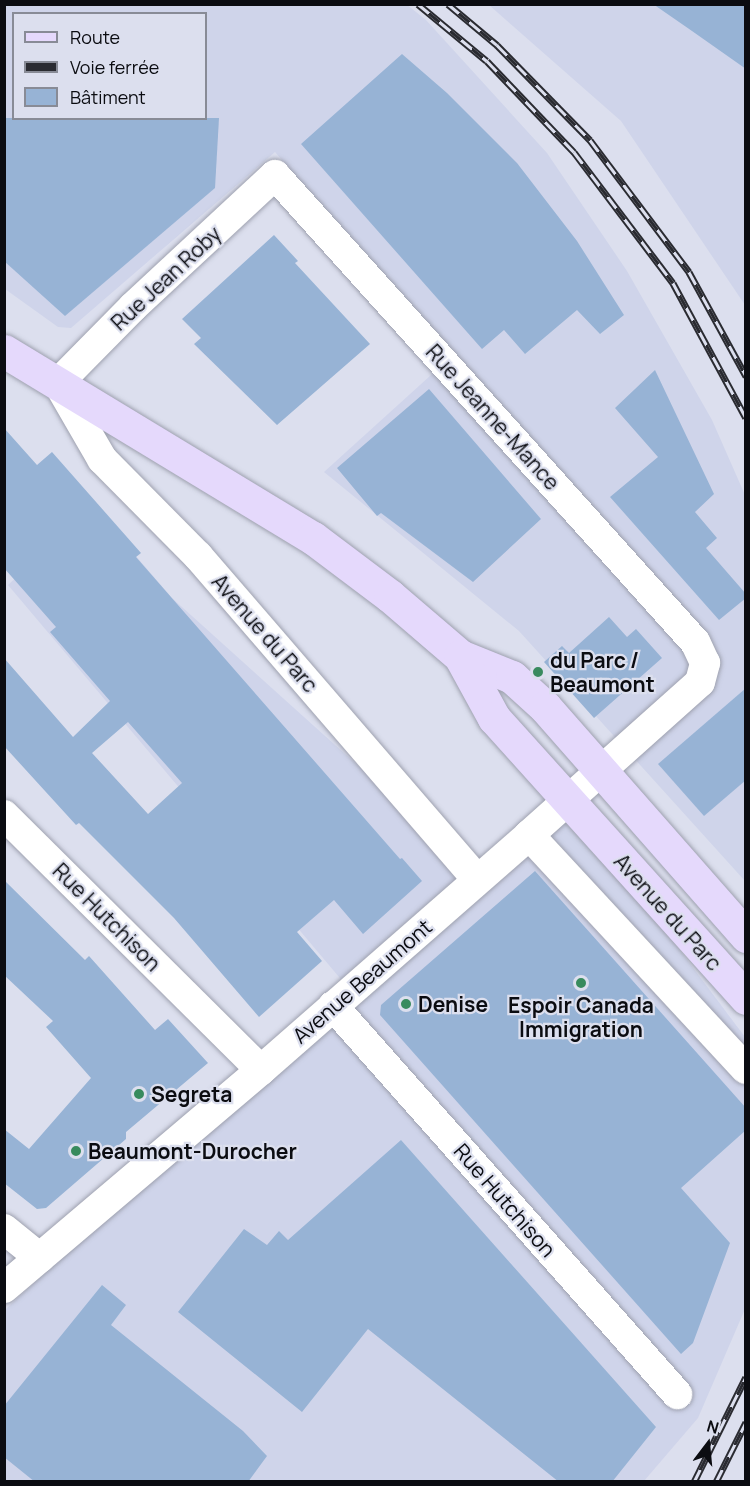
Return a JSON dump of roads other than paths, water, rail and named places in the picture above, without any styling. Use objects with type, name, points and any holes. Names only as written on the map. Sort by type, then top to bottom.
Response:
[{"type":"main road","name":"Avenue du Parc","points":[[4,351],[313,538],[390,596],[460,656],[512,677],[545,708],[746,936]]},
{"type":"main road","name":"Avenue du Parc","points":[[460,656],[494,718],[746,998]]},
{"type":"street","name":"Rue Jean Roby","points":[[58,383],[133,307],[276,176]]},
{"type":"street","name":"Rue Jeanne-Mance","points":[[276,176],[695,642],[705,663]]},
{"type":"street","name":"Avenue du Parc","points":[[58,383],[102,459],[198,556],[477,879]]},
{"type":"street","name":"Avenue Beaumont","points":[[4,1288],[261,1070],[700,682],[705,663]]},
{"type":"street","name":"Rue Hutchison","points":[[4,815],[261,1070]]},
{"type":"street","points":[[529,834],[746,1069]]},
{"type":"street","name":"Rue Hutchison","points":[[333,1006],[677,1394]]},
{"type":"street","points":[[4,1229],[40,1257]]},
{"type":"railway","points":[[418,4],[487,61],[574,152],[673,283],[746,418]]},
{"type":"railway","points":[[448,4],[497,45],[590,140],[689,272],[746,376]]},
{"type":"railway","points":[[694,1482],[746,1377]]},
{"type":"railway","points":[[716,1482],[746,1422]]},
{"type":"place","name":"du Parc / Beaumont","points":[[538,672]]},
{"type":"place","name":"Espoir Canada Immigration","points":[[581,983]]},
{"type":"place","name":"Denise","points":[[406,1004]]},
{"type":"place","name":"Segreta","points":[[139,1094]]},
{"type":"place","name":"Beaumont-Durocher","points":[[76,1151]]}]
